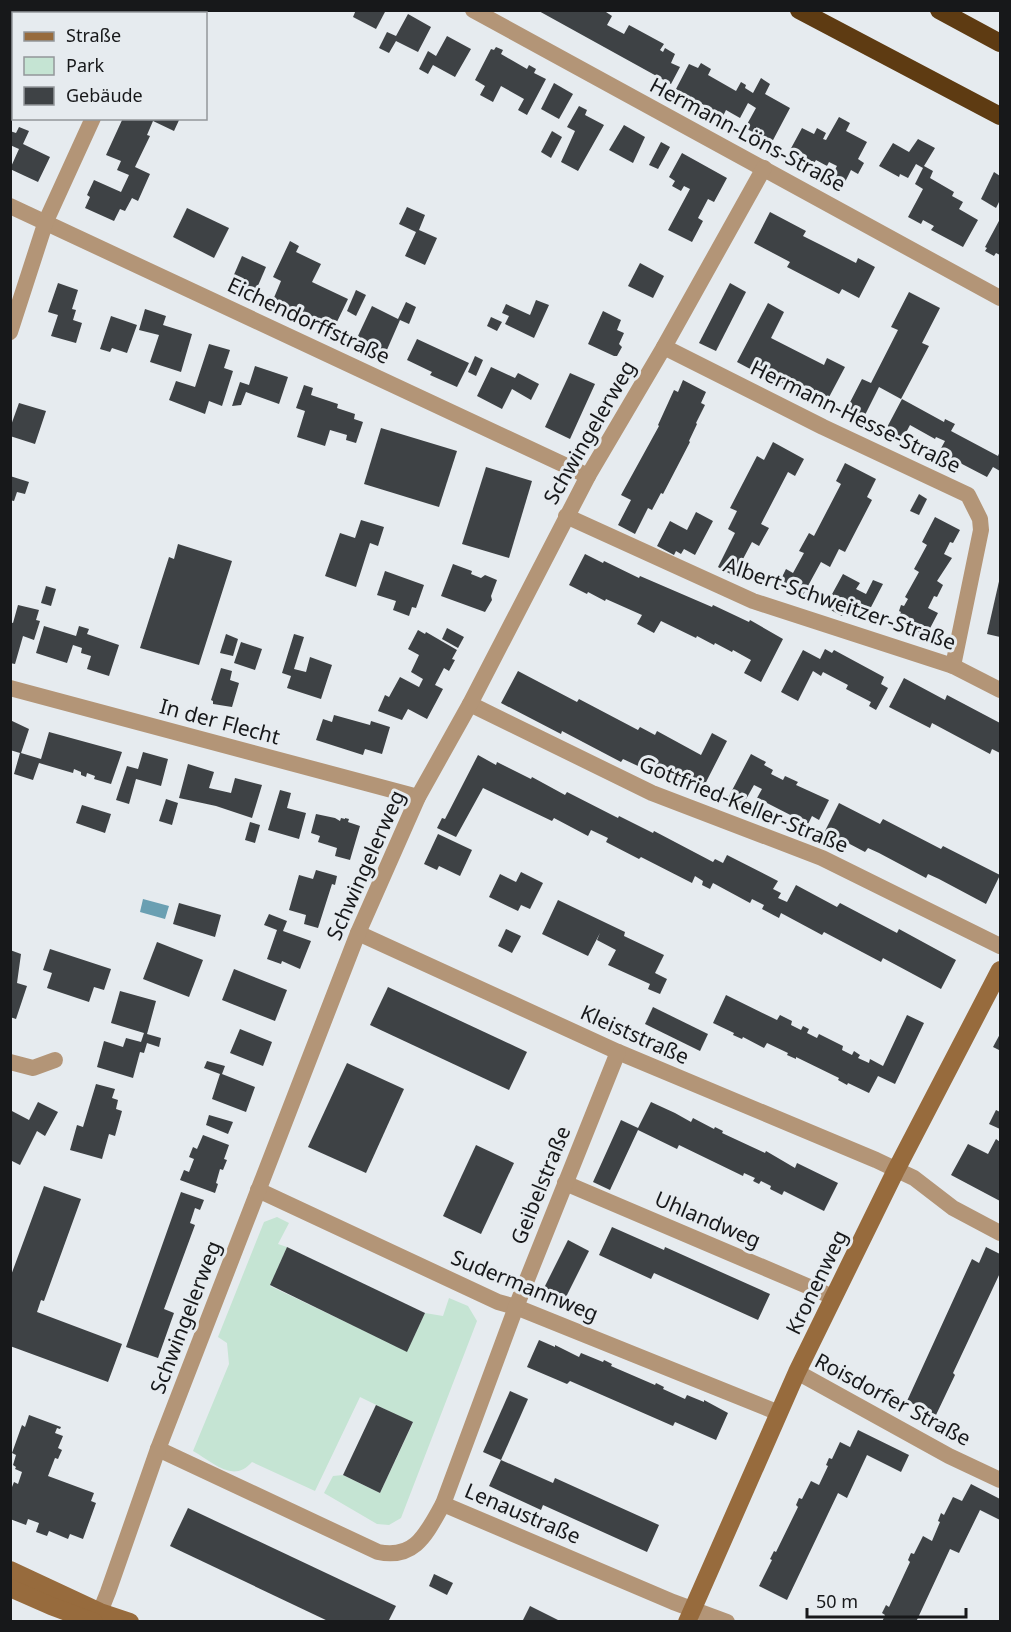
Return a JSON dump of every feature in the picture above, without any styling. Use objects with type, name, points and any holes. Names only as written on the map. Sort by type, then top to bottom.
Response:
[{"type":"highway","points":[[799,10],[1000,116]]},
{"type":"highway","points":[[939,10],[1000,42]]},
{"type":"street","name":"Hermann-Löns-Straße","points":[[473,10],[1000,298]]},
{"type":"street","points":[[10,332],[46,221],[92,120]]},
{"type":"street","name":"Schwingelerweg","points":[[97,1618],[158,1449],[358,933],[418,797],[470,705],[588,476],[764,168]]},
{"type":"street","name":"Eichendorffstraße","points":[[10,206],[588,476]]},
{"type":"street","name":"Hermann-Hesse-Straße","points":[[664,346],[823,427],[968,495],[980,519],[981,530],[953,666]]},
{"type":"street","name":"Albert-Schweitzer-Straße","points":[[566,516],[753,601],[953,666],[1000,690]]},
{"type":"street","name":"In der Flecht","points":[[10,688],[418,797]]},
{"type":"street","name":"Gottfried-Keller-Straße","points":[[470,705],[652,793],[822,858],[1000,946]]},
{"type":"street","name":"Kleiststraße","points":[[358,933],[618,1052],[876,1160],[914,1178],[953,1208],[1000,1233]]},
{"type":"street","name":"Kronenweg","points":[[690,1615],[778,1413],[833,1297],[1000,970]]},
{"type":"street","name":"Geibelstraße","points":[[443,1504],[516,1306],[618,1052]]},
{"type":"street","points":[[10,1062],[33,1068],[55,1060]]},
{"type":"street","name":"Uhlandweg","points":[[566,1183],[833,1297]]},
{"type":"street","name":"Sudermannweg","points":[[258,1190],[498,1302],[516,1306],[778,1413]]},
{"type":"street","name":"Roisdorfer Straße","points":[[797,1372],[938,1450],[1000,1480]]},
{"type":"street","name":"Lenaustraße","points":[[158,1449],[305,1520],[378,1552],[392,1555],[404,1553],[423,1538],[443,1504],[690,1615],[727,1622]]},
{"type":"street","points":[[10,1570],[97,1618]]},
{"type":"street","points":[[10,1588],[51,1606],[97,1618],[130,1622]]},
{"type":"green space","points":[[277,1217],[289,1223],[278,1244],[287,1247],[270,1286],[407,1351],[425,1313],[443,1316],[449,1298],[468,1306],[477,1321],[401,1518],[389,1525],[377,1524],[324,1493],[333,1476],[343,1475],[380,1493],[413,1423],[360,1397],[315,1491],[252,1462],[238,1471],[230,1471],[215,1465],[193,1451],[229,1364],[227,1343],[218,1337],[264,1222]]},
{"type":"water","points":[[143,899],[169,906],[165,919],[140,912]]},
{"type":"building","points":[[356,10],[386,10],[376,29],[353,17]]},
{"type":"building","points":[[537,10],[603,10],[612,16],[607,25],[624,34],[629,25],[664,44],[660,50],[663,52],[665,48],[675,54],[671,63],[680,67],[671,84]]},
{"type":"building","points":[[408,14],[431,27],[418,52],[396,41],[389,53],[379,48],[387,32],[396,36]]},
{"type":"building","points":[[447,36],[471,49],[455,77],[433,65],[428,74],[419,69],[428,51],[436,56]]},
{"type":"building","points":[[496,47],[503,50],[501,54],[527,69],[529,65],[536,69],[534,73],[546,79],[527,115],[518,110],[524,99],[501,86],[493,102],[480,95],[485,86],[475,80],[491,49],[494,50]]},
{"type":"building","points":[[701,63],[711,69],[708,75],[736,91],[741,82],[753,93],[761,78],[770,84],[765,94],[790,108],[772,142],[745,128],[756,108],[748,103],[740,118],[726,110],[723,116],[676,89],[689,64],[698,68]]},
{"type":"building","points":[[554,83],[573,94],[559,119],[541,109]]},
{"type":"building","points":[[579,106],[587,110],[585,115],[604,125],[578,171],[561,162],[575,131],[567,127]]},
{"type":"building","points":[[839,117],[850,123],[846,131],[867,142],[858,159],[864,163],[858,174],[851,170],[845,182],[839,182],[832,175],[837,166],[829,162],[827,166],[816,160],[813,165],[789,152],[802,128],[814,134],[817,128],[826,133],[823,139],[826,140]]},
{"type":"building","points":[[122,120],[179,120],[174,131],[153,121],[147,135],[150,136],[135,167],[150,174],[138,201],[132,198],[125,211],[120,209],[114,221],[85,208],[90,197],[87,195],[94,180],[121,192],[129,175],[117,170],[121,161],[106,155]]},
{"type":"building","points":[[624,125],[645,137],[633,163],[609,150]]},
{"type":"building","points":[[19,127],[29,131],[23,144],[50,157],[38,182],[10,169],[19,149],[10,145],[10,131],[16,133]]},
{"type":"building","points":[[552,131],[562,137],[551,158],[541,152]]},
{"type":"building","points":[[918,139],[935,148],[924,166],[933,171],[930,178],[954,192],[952,196],[963,202],[959,209],[978,220],[963,247],[931,230],[934,226],[923,220],[921,224],[908,217],[923,189],[915,184],[923,168],[916,164],[908,178],[900,174],[899,177],[879,166],[893,143],[909,152]]},
{"type":"building","points":[[661,142],[670,147],[658,169],[649,165]]},
{"type":"building","points":[[682,153],[727,178],[714,202],[708,199],[698,218],[703,221],[692,242],[668,230],[690,189],[684,186],[681,191],[672,186],[675,181],[669,177]]},
{"type":"building","points":[[994,172],[1000,176],[1000,200],[996,208],[981,199]]},
{"type":"building","points":[[407,207],[425,215],[419,230],[437,238],[425,265],[405,256],[416,232],[399,224]]},
{"type":"building","points":[[187,208],[229,228],[214,258],[173,237]]},
{"type":"building","points":[[770,212],[806,231],[803,236],[856,263],[858,258],[875,267],[859,298],[842,289],[839,294],[787,267],[790,262],[754,243]]},
{"type":"building","points":[[1000,219],[1000,255],[996,253],[994,256],[985,251],[987,248],[985,247]]},
{"type":"building","points":[[290,241],[299,246],[296,252],[321,264],[312,282],[348,299],[334,328],[273,300],[281,281],[273,277]]},
{"type":"building","points":[[242,256],[266,267],[254,295],[230,284]]},
{"type":"building","points":[[640,263],[664,276],[653,298],[628,286]]},
{"type":"building","points":[[58,283],[78,290],[72,309],[76,310],[73,320],[82,323],[76,343],[51,336],[58,315],[48,312]]},
{"type":"building","points":[[730,283],[746,292],[716,351],[699,343]]},
{"type":"building","points":[[356,290],[366,295],[356,316],[347,311]]},
{"type":"building","points":[[909,292],[940,308],[922,343],[929,346],[901,399],[879,387],[862,421],[845,412],[862,379],[871,383],[898,330],[891,327]]},
{"type":"building","points":[[536,300],[549,305],[534,338],[505,324],[509,316],[502,313],[506,304],[530,315]]},
{"type":"building","points":[[406,302],[416,307],[409,324],[400,320],[386,352],[357,338],[372,306],[398,319]]},
{"type":"building","points":[[768,303],[784,312],[771,338],[824,365],[827,358],[845,367],[828,399],[811,390],[807,396],[737,362]]},
{"type":"building","points":[[145,309],[166,316],[163,325],[192,334],[181,372],[150,362],[159,335],[139,330]]},
{"type":"building","points":[[603,311],[621,320],[617,330],[624,333],[619,344],[622,347],[617,356],[588,344]]},
{"type":"building","points":[[111,316],[137,325],[127,353],[112,348],[110,352],[100,349]]},
{"type":"building","points":[[491,317],[502,322],[497,331],[487,326]]},
{"type":"building","points":[[417,339],[469,363],[457,387],[430,375],[432,372],[407,360]]},
{"type":"building","points":[[209,344],[230,350],[224,368],[233,371],[222,406],[209,401],[205,414],[169,400],[176,381],[195,387]]},
{"type":"building","points":[[475,356],[483,360],[476,376],[468,372]]},
{"type":"building","points":[[255,366],[288,377],[279,404],[246,392],[241,405],[232,406],[240,382],[249,385]]},
{"type":"building","points":[[491,367],[515,378],[518,373],[539,384],[531,400],[512,389],[502,409],[477,396]]},
{"type":"building","points":[[570,373],[595,384],[570,439],[545,427]]},
{"type":"building","points":[[683,380],[706,392],[701,403],[705,405],[690,442],[663,494],[661,493],[652,510],[648,508],[635,534],[618,525],[631,500],[621,495],[659,426],[674,390],[678,392]]},
{"type":"building","points":[[304,385],[313,388],[311,395],[338,404],[337,408],[355,414],[354,419],[363,422],[356,443],[346,440],[347,435],[330,430],[325,446],[297,437],[305,411],[296,408]]},
{"type":"building","points":[[902,399],[944,422],[945,419],[955,424],[951,431],[998,456],[1000,451],[1000,471],[993,467],[987,477],[939,452],[945,441],[936,437],[935,439],[910,425],[901,442],[884,433]]},
{"type":"building","points":[[19,403],[46,411],[35,444],[10,436],[10,428]]},
{"type":"building","points":[[381,428],[457,451],[439,507],[364,484]]},
{"type":"building","points":[[773,442],[804,459],[795,476],[788,472],[761,524],[769,528],[759,546],[752,542],[734,576],[718,567],[735,533],[728,529],[737,511],[730,508],[757,456],[764,460]]},
{"type":"building","points":[[845,463],[876,479],[867,497],[872,500],[845,552],[839,549],[830,567],[821,562],[803,595],[789,589],[784,590],[786,587],[779,583],[786,569],[793,573],[804,553],[799,551],[809,533],[814,536],[841,484],[836,481]]},
{"type":"building","points":[[486,467],[532,481],[509,558],[462,544]]},
{"type":"building","points":[[10,476],[29,482],[25,494],[17,492],[14,501],[10,500]]},
{"type":"building","points":[[919,494],[927,499],[919,515],[910,511]]},
{"type":"building","points":[[696,512],[713,521],[695,555],[684,549],[681,554],[676,551],[674,555],[657,546],[670,521],[687,530]]},
{"type":"building","points":[[935,517],[960,530],[944,554],[952,558],[937,581],[943,585],[928,608],[938,613],[926,636],[916,631],[915,634],[895,624],[901,612],[899,611],[901,605],[904,606],[908,599],[905,597],[919,572],[914,569],[927,545],[922,542]]},
{"type":"building","points":[[361,520],[384,527],[378,546],[370,543],[356,587],[325,576],[340,533],[355,538]]},
{"type":"building","points":[[178,544],[232,561],[199,665],[140,648],[169,557],[174,559]]},
{"type":"building","points":[[585,554],[639,578],[640,576],[712,607],[713,605],[749,622],[750,620],[783,639],[761,682],[744,673],[751,660],[733,650],[732,652],[715,643],[714,645],[697,636],[696,638],[661,621],[654,633],[637,624],[642,615],[569,585]]},
{"type":"building","points":[[453,564],[472,571],[471,574],[481,578],[485,575],[497,580],[491,596],[492,600],[485,612],[441,596]]},
{"type":"building","points":[[385,571],[424,585],[416,608],[412,607],[409,616],[393,610],[396,601],[377,595]]},
{"type":"building","points":[[843,574],[860,583],[856,589],[866,594],[873,580],[883,584],[869,611],[859,607],[857,612],[847,606],[842,616],[825,607]]},
{"type":"building","points":[[1000,577],[1000,637],[987,634]]},
{"type":"building","points":[[46,586],[56,589],[51,606],[41,603]]},
{"type":"building","points":[[18,605],[39,610],[36,620],[40,621],[34,640],[23,636],[15,664],[10,663],[10,622],[13,623]]},
{"type":"building","points":[[44,626],[76,636],[79,626],[89,629],[87,634],[119,645],[109,676],[87,669],[91,656],[81,653],[82,648],[73,645],[67,663],[36,653]]},
{"type":"building","points":[[447,628],[464,637],[458,648],[442,639]]},
{"type":"building","points":[[418,630],[425,634],[426,632],[457,650],[449,671],[444,668],[435,685],[443,689],[427,719],[408,709],[402,720],[378,711],[385,695],[389,697],[400,677],[419,687],[423,679],[411,672],[419,655],[408,649]]},
{"type":"building","points":[[226,634],[238,639],[233,656],[220,653]]},
{"type":"building","points":[[294,634],[304,637],[294,669],[306,672],[310,657],[332,665],[321,699],[287,688],[291,676],[282,673]]},
{"type":"building","points":[[241,642],[262,649],[255,670],[234,663]]},
{"type":"building","points":[[825,649],[832,653],[834,650],[884,677],[881,684],[888,688],[876,710],[869,706],[871,702],[846,689],[848,685],[823,672],[821,676],[813,671],[798,701],[781,692],[803,650],[820,659]]},
{"type":"building","points":[[221,668],[232,671],[230,680],[239,683],[232,707],[213,704],[211,700]]},
{"type":"building","points":[[518,671],[638,730],[640,727],[655,735],[657,731],[701,755],[712,733],[727,741],[703,788],[688,780],[684,787],[640,763],[638,766],[623,759],[621,762],[501,703]]},
{"type":"building","points":[[904,678],[945,700],[947,695],[1000,723],[1000,753],[992,749],[990,754],[932,723],[930,728],[889,707]]},
{"type":"building","points":[[334,715],[370,725],[371,721],[390,727],[382,754],[365,749],[363,755],[316,740],[323,719],[332,722]]},
{"type":"building","points":[[10,720],[29,729],[21,753],[41,759],[49,732],[122,752],[111,784],[94,779],[95,776],[87,773],[86,777],[81,775],[81,772],[74,769],[73,773],[39,763],[33,780],[14,774],[20,753],[10,750]]},
{"type":"building","points":[[143,752],[168,759],[161,786],[136,779],[129,804],[116,800],[127,766],[138,769]]},
{"type":"building","points":[[751,754],[766,762],[764,765],[773,770],[771,774],[783,780],[785,776],[798,782],[796,785],[829,800],[819,820],[812,816],[808,824],[757,798],[762,789],[754,785],[741,808],[727,800]]},
{"type":"building","points":[[478,755],[496,765],[497,762],[531,779],[532,777],[565,795],[567,792],[618,818],[619,816],[653,833],[654,831],[713,862],[715,859],[723,863],[727,855],[778,881],[773,889],[781,893],[778,898],[787,902],[796,885],[837,907],[840,903],[897,933],[899,929],[956,960],[941,989],[883,958],[881,962],[824,932],[822,935],[781,913],[779,918],[762,909],[764,905],[752,899],[750,903],[713,883],[710,889],[702,885],[703,881],[695,876],[692,883],[606,842],[608,838],[591,830],[588,836],[554,818],[552,821],[483,788],[456,837],[437,828],[442,818],[445,819]]},
{"type":"building","points":[[188,764],[214,772],[209,788],[231,793],[235,778],[262,785],[252,818],[216,806],[179,798]]},
{"type":"building","points":[[280,790],[291,793],[287,808],[306,813],[299,839],[268,830]]},
{"type":"building","points":[[166,799],[178,803],[172,825],[159,821]]},
{"type":"building","points":[[839,803],[880,824],[883,819],[941,849],[943,846],[1000,875],[986,904],[928,874],[926,878],[879,853],[868,848],[865,852],[825,831]]},
{"type":"building","points":[[82,805],[111,814],[105,833],[76,823]]},
{"type":"building","points":[[316,814],[340,821],[341,818],[349,819],[348,822],[360,826],[350,860],[335,856],[337,848],[318,842],[320,836],[311,833]]},
{"type":"building","points":[[250,822],[260,825],[255,843],[245,840]]},
{"type":"building","points":[[438,834],[472,850],[460,876],[439,866],[437,870],[424,864]]},
{"type":"building","points":[[316,870],[337,876],[335,885],[332,884],[318,928],[304,924],[306,915],[289,910],[299,875],[313,879]]},
{"type":"building","points":[[521,872],[543,883],[530,909],[521,905],[518,911],[489,897],[500,874],[516,882]]},
{"type":"building","points":[[558,900],[625,932],[624,936],[664,955],[655,973],[667,979],[660,994],[648,989],[650,984],[608,965],[616,950],[597,940],[600,933],[588,956],[542,934]]},
{"type":"building","points":[[179,903],[221,915],[215,937],[173,924]]},
{"type":"building","points":[[269,914],[287,921],[283,931],[311,941],[300,969],[282,961],[281,964],[267,959],[277,930],[264,925]]},
{"type":"building","points":[[506,929],[521,936],[512,953],[498,946]]},
{"type":"building","points":[[157,942],[203,960],[189,997],[143,979]]},
{"type":"building","points":[[50,949],[111,969],[104,990],[94,987],[89,1002],[47,988],[52,973],[43,970]]},
{"type":"building","points":[[10,950],[21,954],[17,983],[27,986],[16,1019],[10,1017]]},
{"type":"building","points":[[234,969],[287,990],[275,1021],[222,1000]]},
{"type":"building","points":[[388,987],[527,1052],[509,1090],[370,1025]]},
{"type":"building","points":[[120,991],[156,1001],[147,1034],[161,1038],[159,1047],[147,1043],[144,1053],[140,1052],[133,1078],[97,1067],[104,1041],[123,1047],[126,1038],[141,1042],[144,1033],[111,1023]]},
{"type":"building","points":[[726,995],[777,1020],[780,1015],[792,1021],[791,1025],[801,1030],[803,1026],[809,1029],[807,1033],[817,1038],[819,1034],[843,1046],[842,1050],[852,1055],[854,1051],[860,1055],[858,1058],[869,1063],[870,1059],[883,1066],[907,1015],[924,1023],[895,1084],[878,1076],[869,1093],[848,1083],[847,1085],[838,1080],[839,1078],[796,1057],[796,1059],[787,1055],[788,1053],[767,1043],[764,1048],[743,1037],[742,1039],[733,1035],[734,1033],[713,1023]]},
{"type":"building","points":[[653,1007],[708,1034],[700,1051],[645,1024]]},
{"type":"building","points":[[240,1029],[272,1042],[263,1066],[230,1053]]},
{"type":"building","points":[[1000,1034],[1000,1046],[999,1050],[993,1047]]},
{"type":"building","points":[[207,1061],[225,1066],[222,1074],[255,1087],[246,1112],[212,1099],[220,1074],[204,1068]]},
{"type":"building","points":[[347,1063],[404,1089],[366,1173],[308,1147]]},
{"type":"building","points":[[96,1084],[115,1089],[112,1098],[118,1100],[116,1109],[122,1111],[115,1136],[109,1134],[102,1159],[70,1150],[77,1125],[83,1127]]},
{"type":"building","points":[[38,1102],[58,1112],[45,1136],[37,1131],[20,1165],[10,1160],[10,1110],[29,1120]]},
{"type":"building","points":[[651,1102],[691,1122],[693,1118],[714,1129],[715,1127],[723,1131],[722,1133],[765,1153],[766,1151],[795,1168],[797,1163],[838,1183],[824,1211],[784,1191],[782,1195],[761,1181],[759,1184],[753,1181],[755,1178],[744,1173],[743,1176],[679,1145],[677,1149],[638,1130],[610,1190],[593,1182],[621,1120],[638,1128]]},
{"type":"building","points":[[996,1110],[1000,1112],[1000,1129],[989,1124]]},
{"type":"building","points":[[209,1115],[233,1122],[228,1134],[206,1125]]},
{"type":"building","points":[[203,1135],[229,1145],[224,1159],[227,1160],[223,1170],[220,1169],[215,1193],[180,1180],[184,1170],[189,1172],[194,1159],[189,1157],[193,1147],[197,1149]]},
{"type":"building","points":[[996,1139],[1000,1142],[1000,1201],[951,1175],[968,1144],[988,1154]]},
{"type":"building","points":[[476,1145],[514,1163],[481,1234],[443,1216]]},
{"type":"building","points":[[44,1186],[81,1199],[44,1301],[41,1300],[37,1312],[122,1344],[108,1382],[10,1346],[10,1278]]},
{"type":"building","points":[[181,1192],[204,1200],[200,1210],[195,1208],[190,1223],[195,1225],[164,1309],[174,1313],[158,1358],[126,1347]]},
{"type":"building","points":[[612,1227],[664,1250],[665,1247],[770,1294],[758,1320],[654,1273],[651,1279],[599,1255]]},
{"type":"building","points":[[568,1240],[589,1251],[561,1307],[540,1296]]},
{"type":"building","points":[[287,1247],[425,1313],[407,1352],[270,1285]]},
{"type":"building","points":[[986,1247],[1000,1254],[1000,1273],[936,1415],[907,1401],[972,1259],[979,1263]]},
{"type":"building","points":[[539,1340],[579,1357],[581,1353],[603,1362],[604,1360],[612,1364],[611,1366],[655,1385],[656,1383],[664,1387],[663,1389],[685,1399],[687,1395],[704,1402],[704,1400],[728,1413],[716,1440],[675,1422],[673,1426],[570,1381],[567,1384],[527,1367]]},
{"type":"building","points":[[510,1391],[528,1399],[501,1460],[483,1452]]},
{"type":"building","points":[[376,1405],[413,1422],[380,1493],[343,1475]]},
{"type":"building","points":[[29,1415],[61,1427],[57,1428],[55,1433],[63,1436],[58,1448],[62,1450],[58,1459],[55,1458],[48,1476],[94,1493],[91,1501],[96,1503],[83,1539],[70,1534],[68,1539],[49,1531],[47,1536],[36,1532],[39,1523],[28,1519],[26,1525],[10,1519],[10,1492],[14,1482],[18,1484],[22,1472],[15,1469],[13,1465],[16,1455],[12,1453],[22,1425],[25,1427]]},
{"type":"building","points":[[858,1430],[909,1455],[901,1472],[867,1455],[847,1498],[838,1493],[787,1600],[759,1586],[772,1560],[770,1559],[774,1551],[776,1552],[798,1507],[796,1505],[799,1498],[802,1499],[811,1481],[819,1485],[828,1466],[826,1465],[829,1458],[832,1459],[840,1442],[850,1447]]},
{"type":"building","points":[[501,1460],[553,1483],[555,1478],[659,1525],[647,1552],[543,1505],[541,1510],[489,1486]]},
{"type":"building","points":[[971,1484],[1000,1499],[1000,1520],[980,1510],[959,1553],[950,1549],[916,1622],[882,1622],[885,1615],[882,1613],[886,1605],[889,1607],[910,1562],[908,1560],[911,1553],[914,1554],[923,1536],[932,1541],[940,1522],[938,1521],[941,1513],[944,1515],[953,1497],[962,1501]]},
{"type":"building","points":[[188,1508],[396,1606],[388,1622],[330,1622],[170,1546]]},
{"type":"building","points":[[434,1574],[453,1583],[447,1595],[429,1586]]},
{"type":"building","points":[[530,1606],[562,1622],[522,1622]]}]
